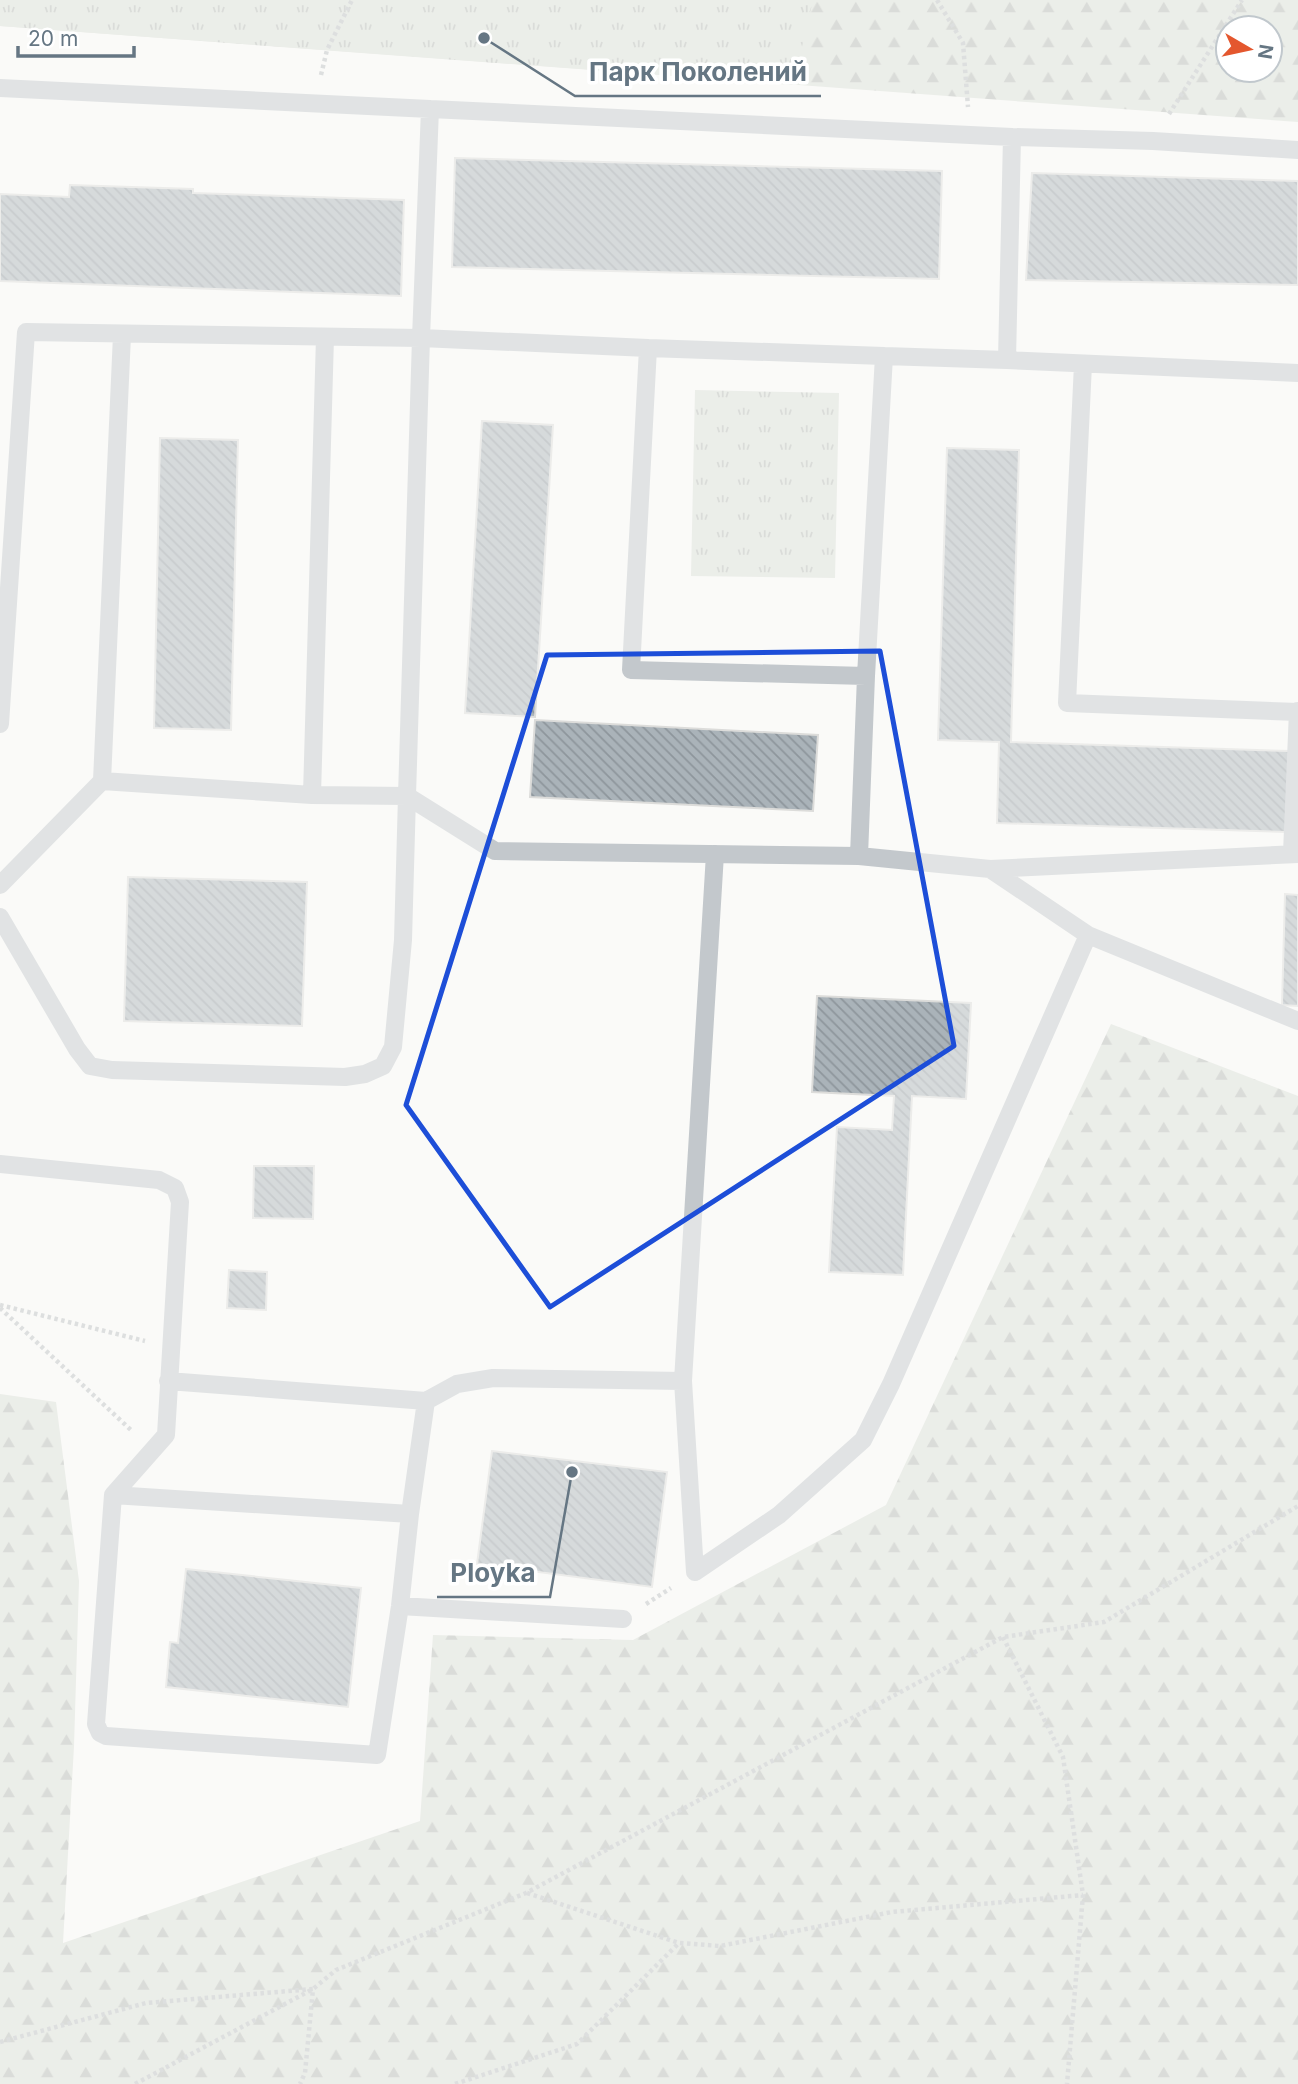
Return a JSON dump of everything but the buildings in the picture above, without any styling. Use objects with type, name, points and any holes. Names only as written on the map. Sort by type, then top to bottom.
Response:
[{"type":"lane","points":[[0,88],[1298,150]]},
{"type":"lane","points":[[0,917],[77,1049],[90,1066],[112,1070],[345,1077],[383,1066],[393,1047],[403,940],[430,109]]},
{"type":"lane","points":[[1007,360],[1012,137]]},
{"type":"lane","points":[[0,724],[26,332],[421,338],[1298,373]]},
{"type":"lane","points":[[0,885],[102,781],[122,335]]},
{"type":"lane","points":[[312,795],[325,337]]},
{"type":"lane","points":[[648,348],[631,670],[866,676]]},
{"type":"lane","points":[[859,856],[884,356]]},
{"type":"lane","points":[[102,781],[312,795],[407,796],[495,851],[859,856],[990,869],[1295,854],[1298,711],[1067,703],[1083,363]]},
{"type":"lane","points":[[695,1572],[683,1381],[715,854]]},
{"type":"lane","points":[[990,869],[1088,935],[1298,1021]]},
{"type":"lane","points":[[695,1572],[779,1515],[863,1440],[891,1384],[1088,935]]},
{"type":"lane","points":[[0,1164],[159,1180],[175,1188],[180,1202],[166,1435],[113,1495],[96,1724],[106,1736],[377,1755],[400,1606],[426,1401]]},
{"type":"lane","points":[[168,1381],[426,1401],[457,1384],[493,1378],[683,1381]]},
{"type":"lane","points":[[113,1495],[410,1514]]},
{"type":"lane","points":[[400,1606],[624,1619]]},
{"type":"path","points":[[314,104],[327,50],[352,0]]},
{"type":"path","points":[[937,0],[963,43],[970,136]]},
{"type":"path","points":[[1153,141],[1242,0]]},
{"type":"path","points":[[0,1306],[145,1341],[170,1343]]},
{"type":"path","points":[[0,1306],[153,1451]]},
{"type":"path","points":[[135,2084],[313,1990],[336,1970],[526,1893],[1003,1637],[1104,1622],[1298,1506]]},
{"type":"path","points":[[624,1619],[695,1572]]},
{"type":"path","points":[[1003,1637],[1063,1757],[1083,1895],[1067,2084]]},
{"type":"path","points":[[526,1893],[679,1943],[720,1946],[892,1912],[1083,1895]]},
{"type":"path","points":[[455,2084],[577,2044],[679,1943]]},
{"type":"path","points":[[0,2042],[146,2003],[313,1990]]},
{"type":"path","points":[[300,2084],[305,2073],[313,1990]]},
{"type":"highlighted area","points":[[880,651],[954,1046],[550,1307],[406,1105],[547,655]]},
{"type":"green space","points":[[0,0],[1298,0],[1298,122],[0,26]]},
{"type":"green space","points":[[0,0],[813,0],[793,85],[0,26]]},
{"type":"green space","points":[[695,390],[839,393],[835,578],[691,576]]},
{"type":"green space","points":[[1111,1024],[1298,1096],[1298,2084],[0,2084],[0,1394],[56,1402],[79,1581],[74,1746],[63,1943],[420,1821],[433,1635],[633,1640],[886,1505]]},
{"type":"place","name":"Парк Поколений","points":[[484,38]]},
{"type":"place","name":"Ployka","points":[[572,1472]]}]
